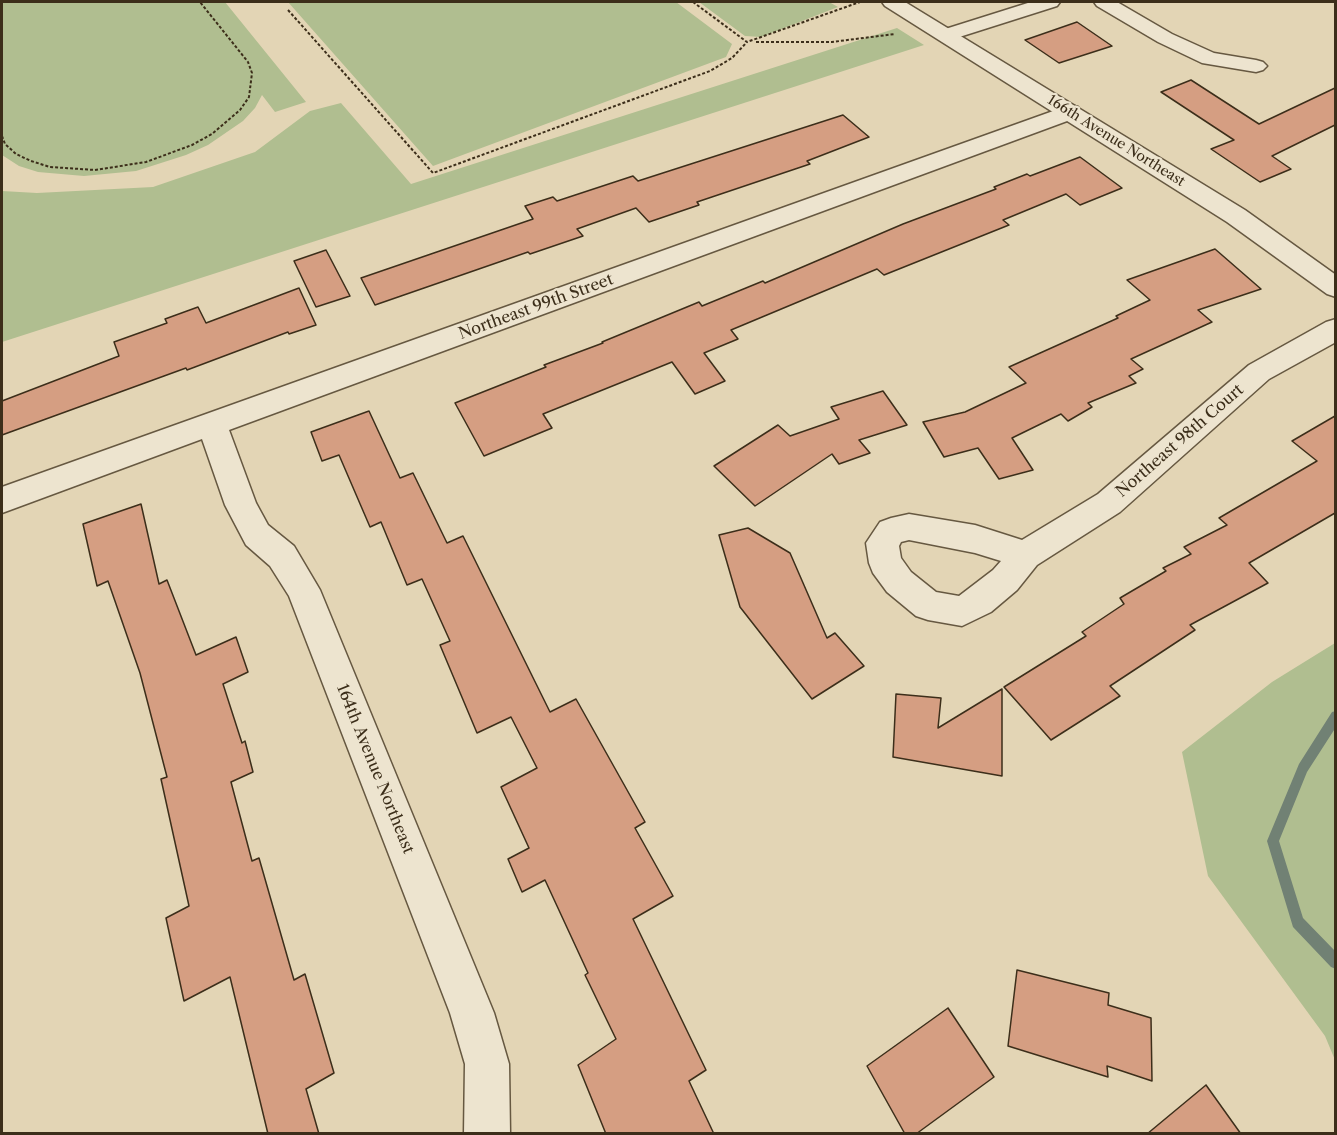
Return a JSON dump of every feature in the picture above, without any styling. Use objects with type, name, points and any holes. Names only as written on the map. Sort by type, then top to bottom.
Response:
[{"type":"street","name":"166th Avenue Northeast","points":[[892,2],[1236,216],[1335,288]]},
{"type":"street","points":[[946,35],[1050,2]]},
{"type":"street","points":[[1104,2],[1164,38],[1209,58],[1256,66]]},
{"type":"street","name":"Northeast 99th Street","points":[[2,500],[1070,112]]},
{"type":"street","name":"Northeast 98th Court","points":[[1026,555],[1109,503],[1259,372],[1335,329]]},
{"type":"street","name":"164th Avenue Northeast","points":[[212,425],[241,505],[256,535],[282,556],[303,590],[472,1013],[487,1064],[487,1134]]},
{"type":"path","points":[[2,136],[5,144],[16,154],[31,161],[60,168],[95,170],[146,162],[192,145],[212,134],[240,110],[250,91],[252,73],[248,62],[200,2]]},
{"type":"path","points":[[693,2],[747,42],[832,42],[901,33]]},
{"type":"path","points":[[752,42],[860,2]]},
{"type":"path","points":[[288,10],[433,173],[691,79],[732,58],[747,42]]},
{"type":"green space","points":[[2,2],[225,2],[306,102],[275,112],[262,95],[255,108],[243,121],[208,145],[186,155],[136,171],[84,176],[38,172],[19,166],[2,155]]},
{"type":"green space","points":[[288,2],[676,2],[732,44],[726,57],[433,166]]},
{"type":"green space","points":[[699,2],[829,2],[838,7],[761,37],[745,36]]},
{"type":"green space","points":[[897,28],[924,45],[2,342],[2,191],[37,193],[153,187],[255,152],[310,111],[341,103],[411,184]]},
{"type":"green space","points":[[1335,643],[1335,1060],[1325,1036],[1208,876],[1182,752],[1272,682]]},
{"type":"building","points":[[1077,22],[1112,46],[1059,63],[1025,40]]},
{"type":"building","points":[[1191,80],[1259,124],[1335,88],[1335,125],[1272,156],[1291,169],[1260,182],[1211,149],[1234,140],[1161,92]]},
{"type":"building","points":[[843,115],[869,137],[807,161],[810,164],[697,202],[699,205],[649,222],[636,208],[577,229],[583,236],[530,254],[528,252],[375,305],[361,278],[533,219],[525,206],[553,197],[557,201],[633,176],[638,181]]},
{"type":"building","points":[[1080,157],[1122,188],[1080,205],[1066,194],[1003,220],[1009,225],[884,275],[877,269],[731,330],[738,339],[704,353],[725,381],[695,394],[672,362],[543,414],[552,428],[484,456],[455,403],[699,302],[702,306],[763,281],[765,283],[903,224],[996,189],[994,187]]},
{"type":"building","points":[[1215,249],[1261,289],[1198,310],[1212,322],[1131,359],[1143,369],[1129,376],[1136,383],[1088,403],[1092,407],[1068,421],[1061,414],[1012,438],[1033,470],[999,479],[978,448],[944,457],[923,422],[965,412],[1026,383],[1009,367],[1118,318],[1116,316],[1150,300],[1127,280]]},
{"type":"building","points":[[326,250],[350,296],[316,307],[294,261]]},
{"type":"building","points":[[299,288],[316,325],[289,334],[288,332],[2,435],[2,401],[119,356],[114,342],[167,323],[165,319],[198,307],[206,323]]},
{"type":"building","points":[[883,391],[907,425],[859,440],[870,453],[839,464],[832,454],[755,506],[714,466],[778,425],[790,436],[839,419],[831,407]]},
{"type":"building","points":[[369,411],[400,478],[413,473],[447,543],[463,536],[550,712],[576,699],[645,822],[635,828],[673,896],[633,919],[706,1070],[689,1081],[714,1134],[606,1134],[578,1065],[616,1039],[585,975],[588,973],[545,880],[522,892],[508,859],[529,848],[501,787],[537,768],[511,717],[477,733],[440,645],[450,641],[422,579],[407,585],[381,522],[370,527],[339,455],[322,461],[311,432]]},
{"type":"building","points":[[1335,416],[1335,513],[1249,563],[1268,583],[1190,625],[1195,630],[1110,686],[1120,696],[1051,740],[1004,687],[1086,636],[1082,632],[1124,604],[1120,598],[1166,571],[1163,568],[1191,554],[1184,547],[1227,525],[1219,518],[1317,461],[1292,441]]},
{"type":"building","points":[[141,504],[159,584],[167,580],[196,655],[236,637],[248,672],[223,684],[242,743],[245,741],[253,772],[231,782],[252,861],[259,858],[294,980],[305,974],[334,1073],[306,1089],[319,1134],[268,1134],[230,977],[184,1001],[166,918],[189,906],[161,779],[167,777],[140,673],[108,581],[97,586],[83,524]]},
{"type":"building","points":[[748,528],[790,553],[827,638],[835,633],[864,666],[812,699],[740,607],[719,535]]},
{"type":"building","points":[[1002,689],[1002,776],[893,757],[896,694],[941,698],[938,728]]},
{"type":"building","points":[[1017,970],[1109,993],[1108,1005],[1151,1018],[1152,1081],[1107,1066],[1108,1077],[1008,1046]]},
{"type":"building","points":[[948,1008],[994,1077],[916,1134],[905,1134],[867,1066]]},
{"type":"building","points":[[1206,1085],[1241,1134],[1147,1134]]},
{"type":"waterway","points":[[1336,716],[1303,768],[1273,841],[1298,922],[1336,962]]}]
